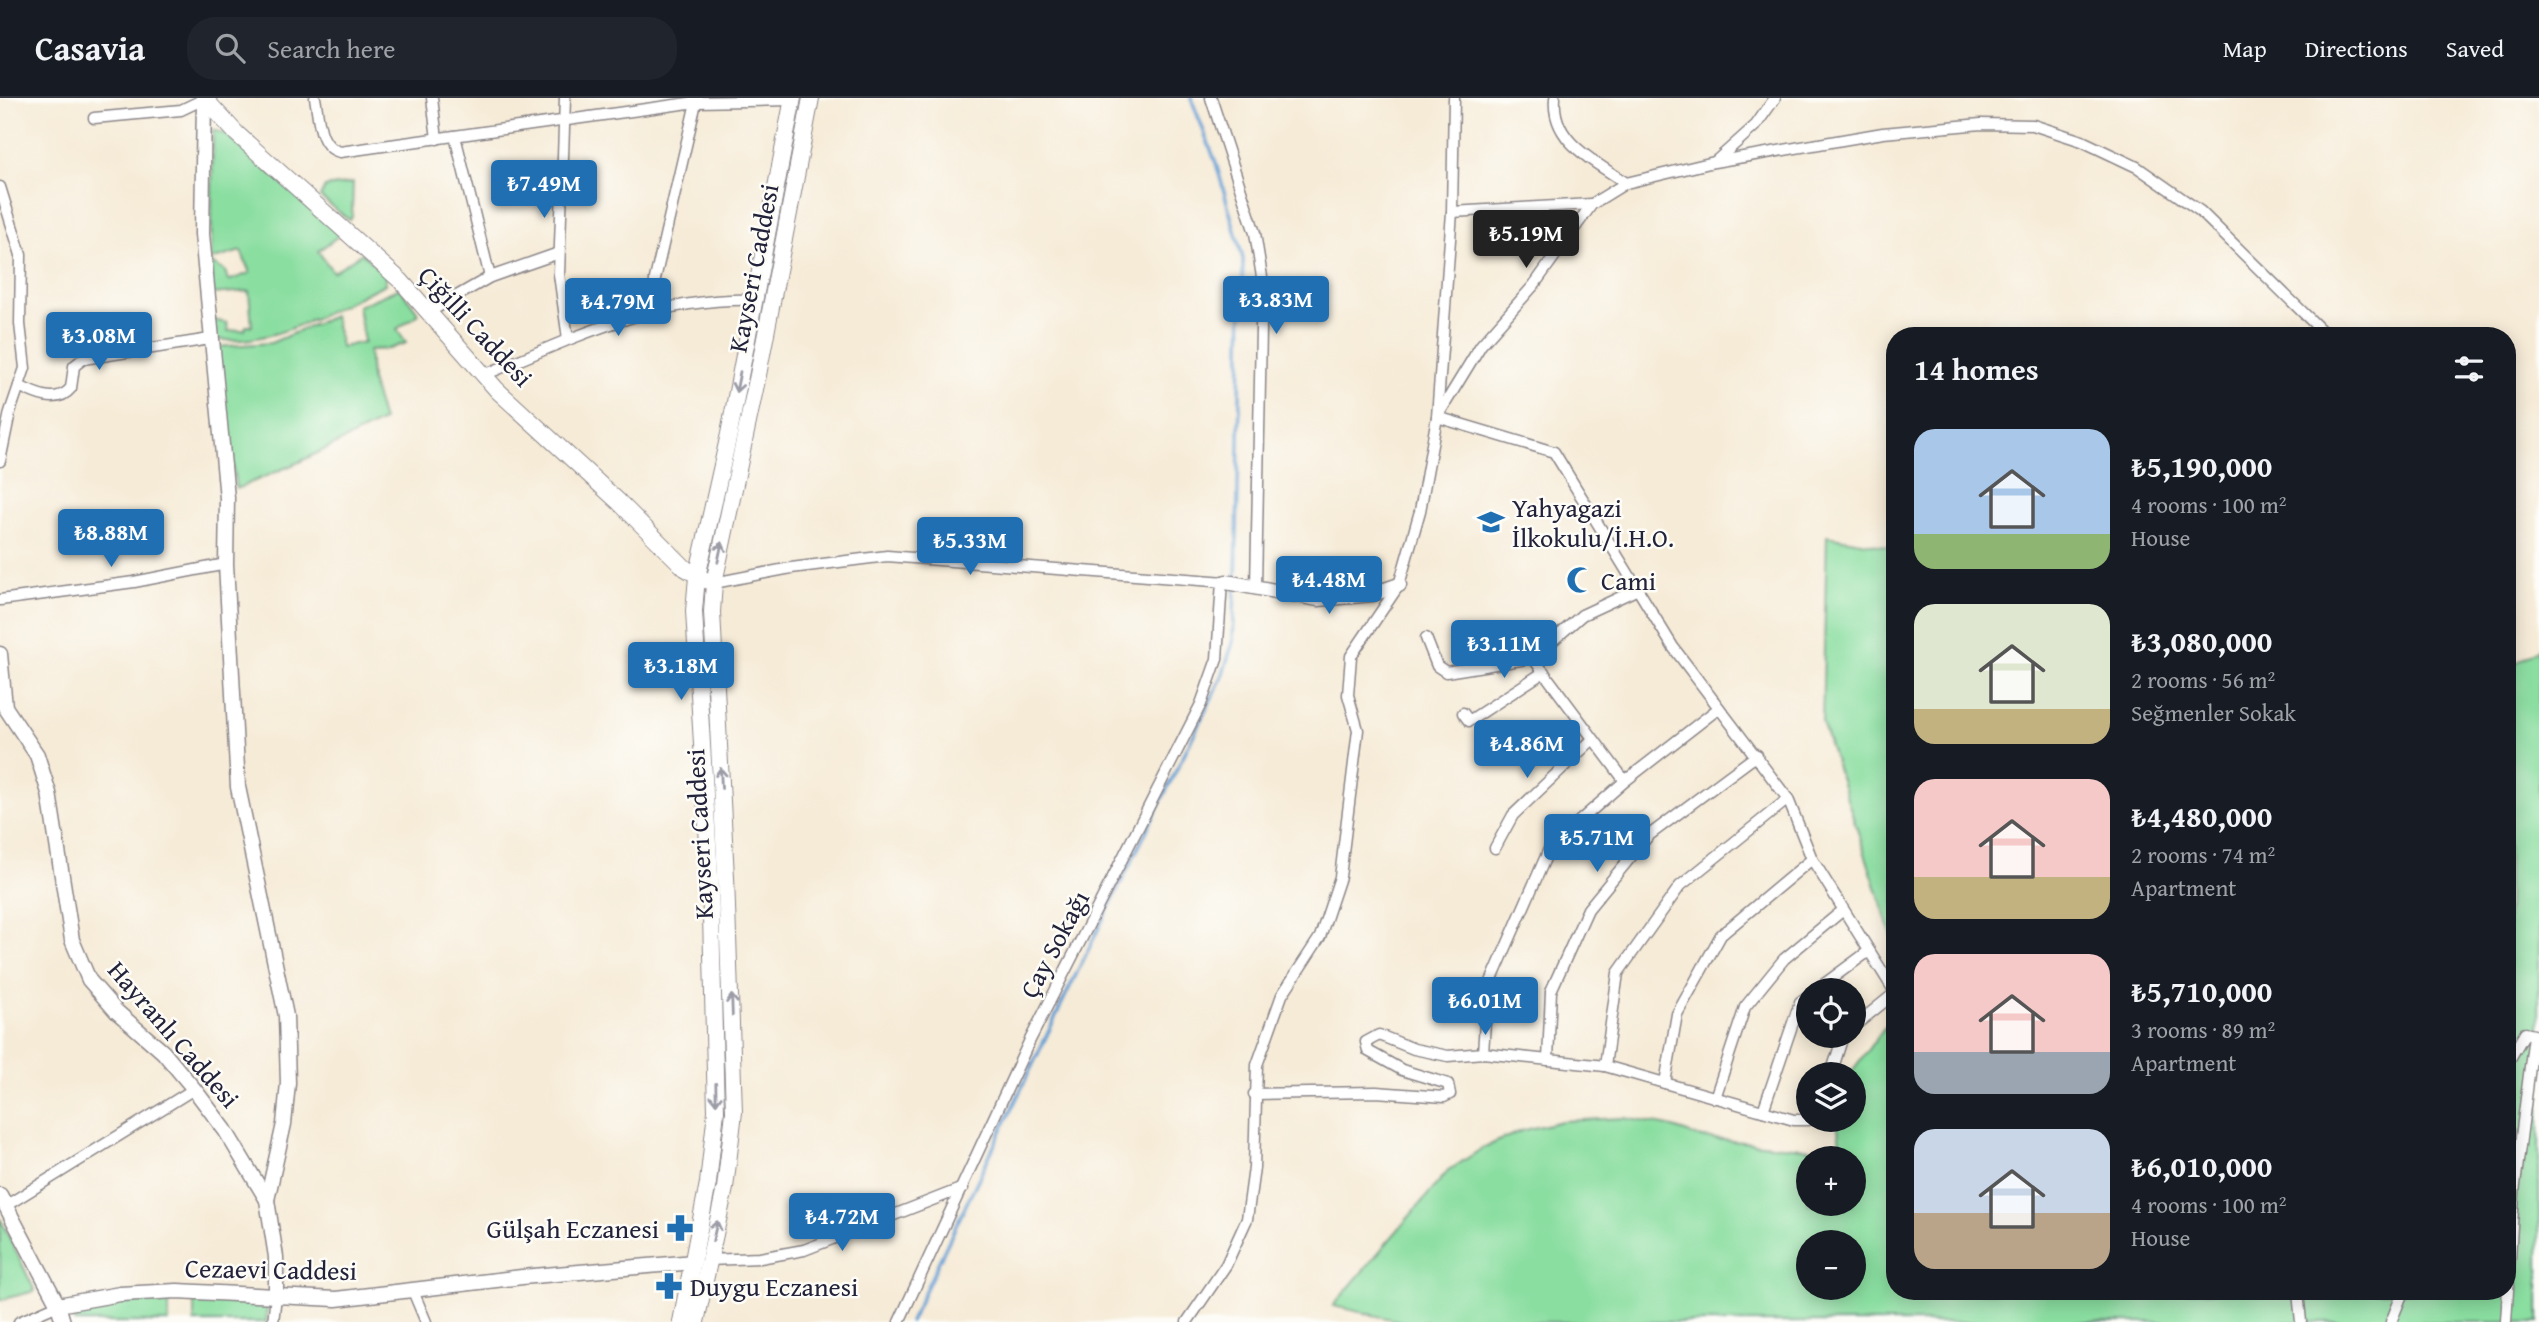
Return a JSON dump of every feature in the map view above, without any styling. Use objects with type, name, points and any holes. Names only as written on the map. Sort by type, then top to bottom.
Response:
[{"type":"main road","name":"Çiğilli Caddesi","points":[[204,98],[228,126],[376,257],[484,375],[696,577],[714,583]]},
{"type":"main road","name":"Kayseri Caddesi","points":[[681,1322],[725,1188],[734,1101],[712,612],[714,583],[758,375],[811,98]]},
{"type":"main road","name":"Kayseri Caddesi","points":[[696,1322],[716,1111],[710,877],[694,611],[696,577],[729,434],[793,99]]},
{"type":"street","points":[[94,118],[181,110],[204,98],[202,234],[227,498],[226,564],[238,788],[286,1016],[286,1110],[267,1200],[276,1257],[273,1322]]},
{"type":"street","points":[[316,98],[323,141],[335,152],[697,100],[793,99]]},
{"type":"street","points":[[432,98],[437,139]]},
{"type":"street","points":[[565,98],[559,253],[560,295],[568,340]]},
{"type":"street","points":[[1211,98],[1255,233],[1262,277],[1256,587]]},
{"type":"street","points":[[1187,1322],[1226,1265],[1247,1219],[1254,1168],[1254,1094],[1257,1065],[1282,995],[1320,937],[1340,877],[1346,809],[1358,730],[1348,695],[1352,656],[1399,585],[1420,511],[1437,416],[1451,212],[1454,98]]},
{"type":"street","points":[[1555,98],[1556,116],[1564,136],[1582,153],[1626,183]]},
{"type":"street","points":[[1714,162],[1756,125],[1775,98]]},
{"type":"street","points":[[654,309],[654,279],[697,100]]},
{"type":"street","points":[[1437,416],[1481,345],[1534,285],[1592,204],[1626,183],[1714,162],[1883,133],[1981,124],[2034,125],[2082,141],[2137,167],[2200,211],[2318,327]]},
{"type":"street","points":[[455,136],[490,277]]},
{"type":"street","points":[[0,187],[21,255],[20,324],[25,368],[10,412],[0,461]]},
{"type":"street","points":[[1451,212],[1592,204]]},
{"type":"street","points":[[429,312],[490,277],[559,253]]},
{"type":"street","points":[[484,375],[568,340],[654,309],[701,301],[754,300]]},
{"type":"street","points":[[19,386],[35,395],[60,396],[71,388],[74,366],[83,359],[210,339]]},
{"type":"street","points":[[1437,416],[1554,452],[1673,647],[1788,799],[1812,859],[1886,978]]},
{"type":"street","points":[[714,583],[791,568],[887,556],[1224,581],[1318,600],[1373,594],[1399,585]]},
{"type":"street","points":[[0,600],[134,582],[226,564]]},
{"type":"street","name":"Çay Sokağı","points":[[899,1322],[1029,1042],[1201,704],[1217,659],[1224,581]]},
{"type":"street","points":[[1426,638],[1437,666],[1446,672],[1533,658],[1582,615],[1638,589]]},
{"type":"street","name":"Hayranlı Caddesi","points":[[0,654],[5,707],[37,755],[49,793],[72,940],[89,980],[116,1011],[163,1052],[194,1089],[225,1130],[267,1200]]},
{"type":"street","points":[[1533,658],[1625,780]]},
{"type":"street","points":[[1463,713],[1469,721],[1544,672]]},
{"type":"street","points":[[1483,1052],[1487,991],[1550,848],[1625,780],[1719,708]]},
{"type":"street","points":[[1495,848],[1513,815],[1593,739]]},
{"type":"street","points":[[1548,1060],[1551,991],[1588,909],[1648,836],[1757,755]]},
{"type":"street","points":[[1605,1066],[1618,973],[1680,887],[1788,799]]},
{"type":"street","points":[[1665,1083],[1677,1014],[1721,935],[1812,859]]},
{"type":"street","points":[[1715,1098],[1745,1007],[1784,959],[1842,911]]},
{"type":"street","points":[[1832,978],[1869,951]]},
{"type":"street","points":[[1866,1016],[1886,1000]]},
{"type":"street","points":[[1763,1111],[1796,1014]]},
{"type":"street","points":[[2516,1045],[2525,1033],[2534,1035],[2516,1177]]},
{"type":"street","points":[[1254,1094],[1376,1092],[1446,1097],[1451,1092],[1448,1084],[1402,1070],[1368,1051],[1366,1042],[1374,1036],[1384,1035],[1414,1049],[1448,1056],[1483,1052],[1605,1066],[1796,1120]]},
{"type":"street","points":[[63,1322],[58,1305],[3,1200],[194,1089]]},
{"type":"street","points":[[701,1261],[760,1258],[804,1250],[963,1188]]},
{"type":"street","name":"Cezaevi Caddesi","points":[[19,1322],[58,1305],[120,1294],[177,1292],[336,1299],[508,1278],[701,1261]]},
{"type":"street","points":[[413,1291],[426,1322]]},
{"type":"street","points":[[2299,1300],[2301,1322]]},
{"type":"street","points":[[2391,1322],[2400,1300]]},
{"type":"street","points":[[2506,1322],[2507,1300]]},
{"type":"green space","points":[[213,130],[225,134],[341,234],[318,251],[333,272],[362,253],[385,275],[385,284],[281,332],[259,338],[214,339],[213,320],[227,323],[228,331],[245,330],[246,326],[252,326],[249,291],[212,294],[211,263],[225,271],[228,281],[250,273],[241,251],[211,260]]},
{"type":"green space","points":[[353,183],[352,217],[349,220],[320,197],[325,187]]},
{"type":"green space","points":[[400,288],[419,314],[397,329],[406,343],[389,349],[369,350],[371,380],[383,421],[236,489],[216,347],[271,343],[334,316],[341,347],[364,342],[358,306]]},
{"type":"green space","points":[[1827,536],[1886,546],[1886,918],[1822,722]]},
{"type":"green space","points":[[2539,649],[2539,1322],[1404,1322],[1333,1306],[1448,1171],[1483,1148],[1521,1131],[1562,1121],[1624,1118],[1664,1125],[1703,1138],[1796,1147],[1796,1216],[1866,1216],[1866,1146],[1840,1146],[1838,1132],[1866,1132],[1866,1062],[1859,1062],[1886,1025],[1886,1300],[2516,1300],[2516,663]]},
{"type":"green space","points":[[0,1218],[35,1291],[0,1300]]},
{"type":"green space","points":[[169,1299],[169,1322],[74,1322],[77,1309],[83,1307]]},
{"type":"green space","points":[[194,1299],[267,1304],[266,1322],[194,1322]]},
{"type":"waterway","points":[[1191,98],[1216,163],[1243,259],[1236,581]]},
{"type":"waterway","points":[[910,1322],[1222,677],[1233,642],[1235,589]]},
{"type":"place","name":"Yahyagazi İlkokulu/İ.H.O.","points":[[1491,522]]},
{"type":"place","name":"Cami","points":[[1580,580]]},
{"type":"place","name":"Gülşah Eczanesi","points":[[680,1228]]},
{"type":"place","name":"Duygu Eczanesi","points":[[669,1286]]}]
